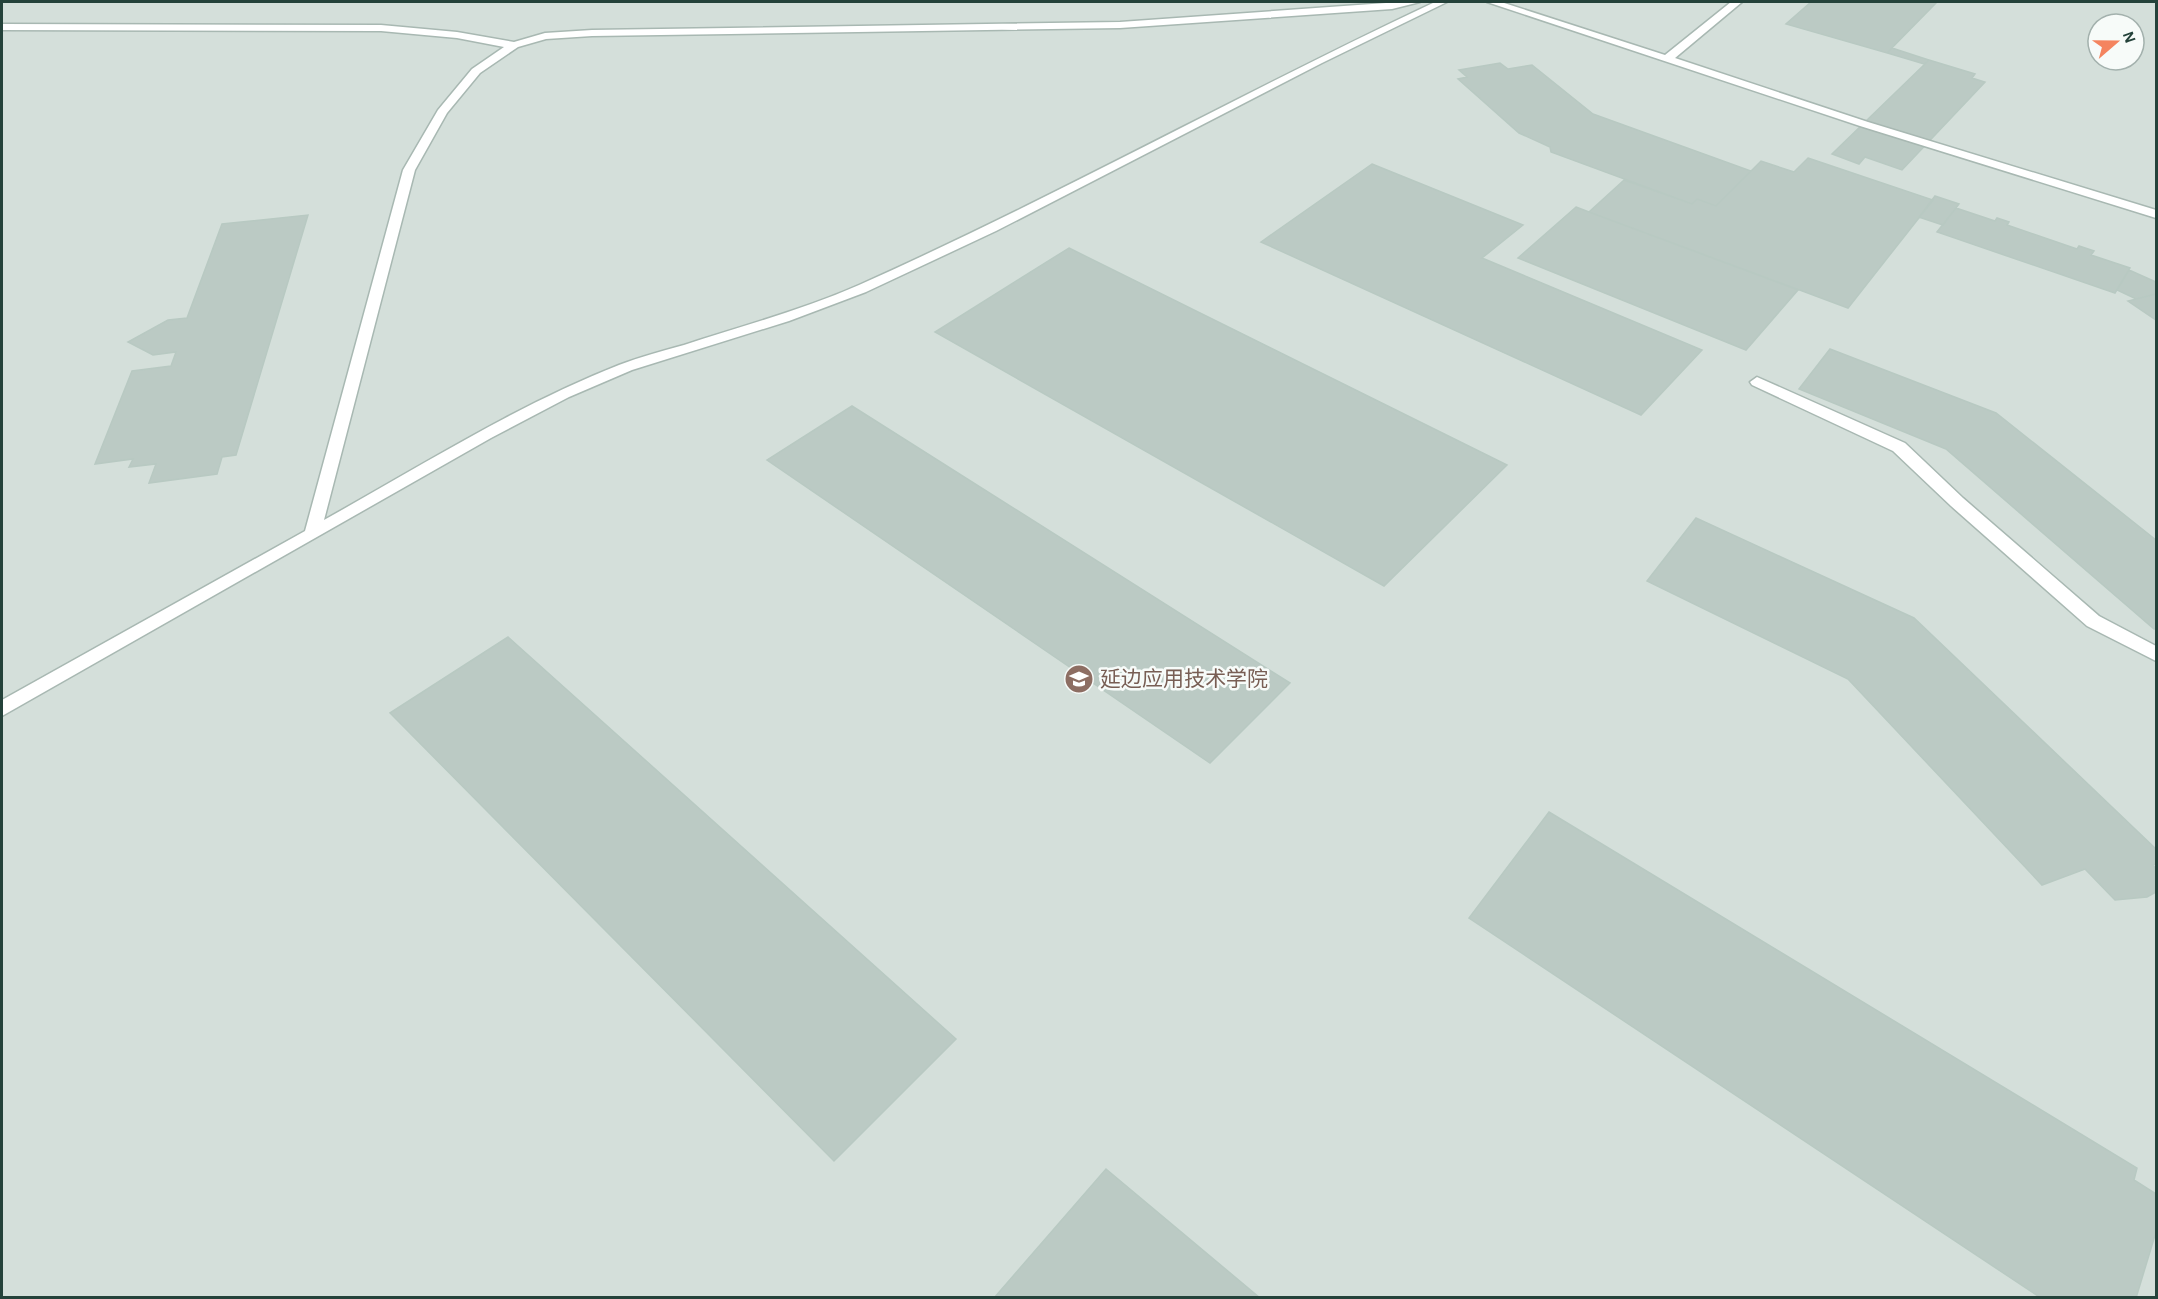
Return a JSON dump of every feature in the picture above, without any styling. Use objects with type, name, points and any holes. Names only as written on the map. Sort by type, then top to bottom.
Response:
[{"type":"lane","points":[[312,534],[410,170],[442,112],[476,70],[514,45],[545,36],[592,33],[1120,25],[1392,6],[1415,2]]},
{"type":"lane","points":[[2,709],[486,434],[564,394],[627,367],[784,318],[861,289],[991,228],[1308,67],[1442,2]]},
{"type":"lane","points":[[1492,2],[1666,60],[2157,214]]},
{"type":"lane","points":[[1666,60],[1737,2]]},
{"type":"lane","points":[[2,27],[381,28],[457,35],[514,45]]},
{"type":"lane","points":[[1757,382],[1899,447],[1957,502],[2093,621],[2157,654]]},
{"type":"shaded area","name":"延边应用技术学院","points":[[2,2],[2156,2],[2156,1297],[2,1297]]},
{"type":"building","points":[[1811,2],[1937,2],[1887,53],[1786,24]]},
{"type":"building","points":[[1892,48],[1929,60],[1924,64],[1887,53]]},
{"type":"building","points":[[1929,60],[1975,74],[1972,78],[1985,82],[1902,170],[1865,157],[1859,164],[1832,154]]},
{"type":"building","points":[[1500,63],[1508,69],[1532,65],[1593,114],[1751,171],[1716,206],[1697,199],[1692,204],[1551,152],[1550,147],[1519,133],[1458,79],[1467,77],[1459,70]]},
{"type":"building","points":[[1808,158],[1933,200],[1848,308],[1589,212],[1624,180],[1692,204],[1697,199],[1716,206],[1761,161],[1794,172]]},
{"type":"building","points":[[1372,164],[1523,225],[1482,258],[1702,350],[1641,415],[1261,242]]},
{"type":"building","points":[[1935,196],[1959,204],[1943,225],[1919,217]]},
{"type":"building","points":[[1576,207],[1798,290],[1746,350],[1518,258]]},
{"type":"building","points":[[1956,208],[1995,221],[1997,218],[2009,222],[2007,225],[2077,249],[2079,246],[2094,251],[2091,255],[2130,268],[2115,293],[1937,232]]},
{"type":"building","points":[[308,215],[236,455],[222,457],[217,474],[149,483],[156,464],[129,467],[133,459],[95,464],[132,371],[171,366],[176,352],[153,355],[128,342],[168,320],[187,318],[222,224]]},
{"type":"building","points":[[1069,248],[1507,465],[1384,586],[935,332]]},
{"type":"building","points":[[2129,270],[2156,282],[2156,294],[2136,299],[2117,290]]},
{"type":"building","points":[[2156,294],[2156,320],[2128,301]]},
{"type":"building","points":[[1830,349],[1996,413],[2156,540],[2156,629],[1946,449],[1799,389]]},
{"type":"building","points":[[852,406],[1290,683],[1210,763],[767,460]]},
{"type":"building","points":[[1696,518],[1914,618],[2156,849],[2156,864],[2153,865],[2156,869],[2156,892],[2147,897],[2115,900],[2085,869],[2042,885],[1848,679],[1647,581]]},
{"type":"building","points":[[508,637],[956,1039],[834,1161],[390,713]]},
{"type":"building","points":[[1549,812],[2137,1168],[2134,1180],[2156,1194],[2156,1232],[2136,1298],[2041,1298],[1469,918]]},
{"type":"building","points":[[1106,1169],[1260,1298],[994,1298]]},
{"type":"place","name":"延边应用技术学院","points":[[1079,679]]}]
